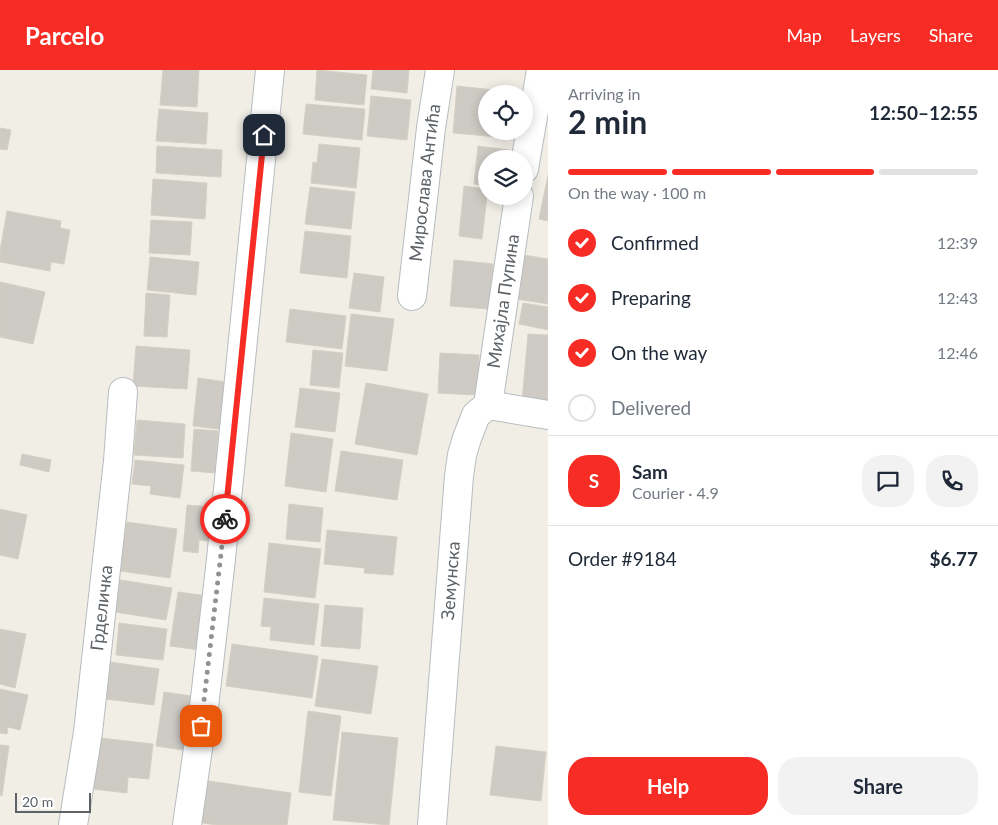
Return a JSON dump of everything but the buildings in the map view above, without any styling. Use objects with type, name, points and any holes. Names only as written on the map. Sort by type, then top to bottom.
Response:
[{"type":"street","points":[[187,825],[204,707],[221,559],[270,70]]},
{"type":"street","name":"Мирослава Антића","points":[[412,296],[431,128],[440,70]]},
{"type":"street","points":[[527,150],[541,70]]},
{"type":"street","name":"Михајла Пупина","points":[[488,405],[518,205]]},
{"type":"street","name":"Грделичка","points":[[73,825],[88,732],[118,461],[123,392]]},
{"type":"street","points":[[488,405],[548,414]]},
{"type":"street","name":"Земунска","points":[[432,825],[459,476],[462,454],[476,415],[488,405]]},
{"type":"way so far","points":[[201,726],[225,519]]},
{"type":"route","points":[[225,519],[264,135]]}]
